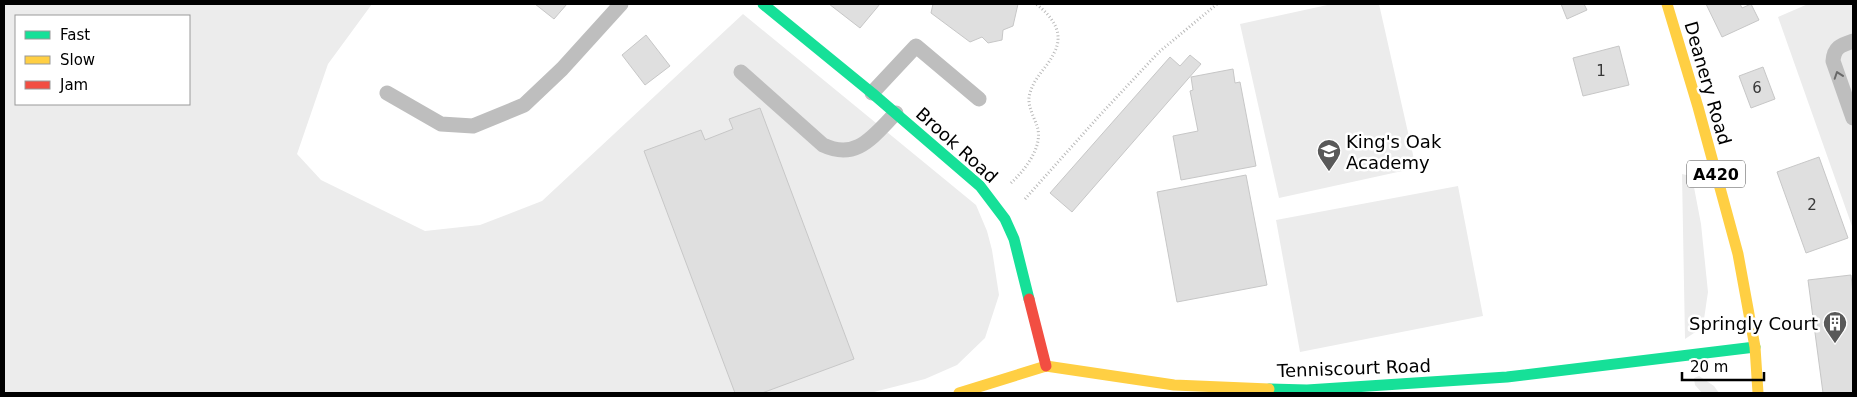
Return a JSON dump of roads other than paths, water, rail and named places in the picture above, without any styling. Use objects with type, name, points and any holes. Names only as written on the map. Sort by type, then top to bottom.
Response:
[{"type":"street","name":"Brook Road","points":[[762,4],[896,113],[980,186],[993,202],[1005,219],[1014,239],[1046,366]]},
{"type":"street","name":"Deanery Road","points":[[1667,4],[1698,107],[1738,254],[1755,347]]},
{"type":"street","name":"Tenniscourt Road","points":[[959,393],[1046,366],[1174,385],[1342,391],[1507,377],[1755,347]]},
{"type":"street","name":"A420","points":[[1755,347],[1758,393]]},
{"type":"lane","points":[[387,92],[442,124],[473,126],[524,105],[562,69],[621,4]]},
{"type":"lane","points":[[1853,41],[1840,45],[1834,52],[1833,61],[1853,118]]},
{"type":"lane","points":[[872,93],[916,46],[979,99]]},
{"type":"lane","points":[[741,72],[823,145],[834,151],[849,151],[867,142],[896,113]]},
{"type":"place","name":"King's Oak Academy","points":[[1329,172]]},
{"type":"place","name":"Springly Court","points":[[1835,344]]}]
